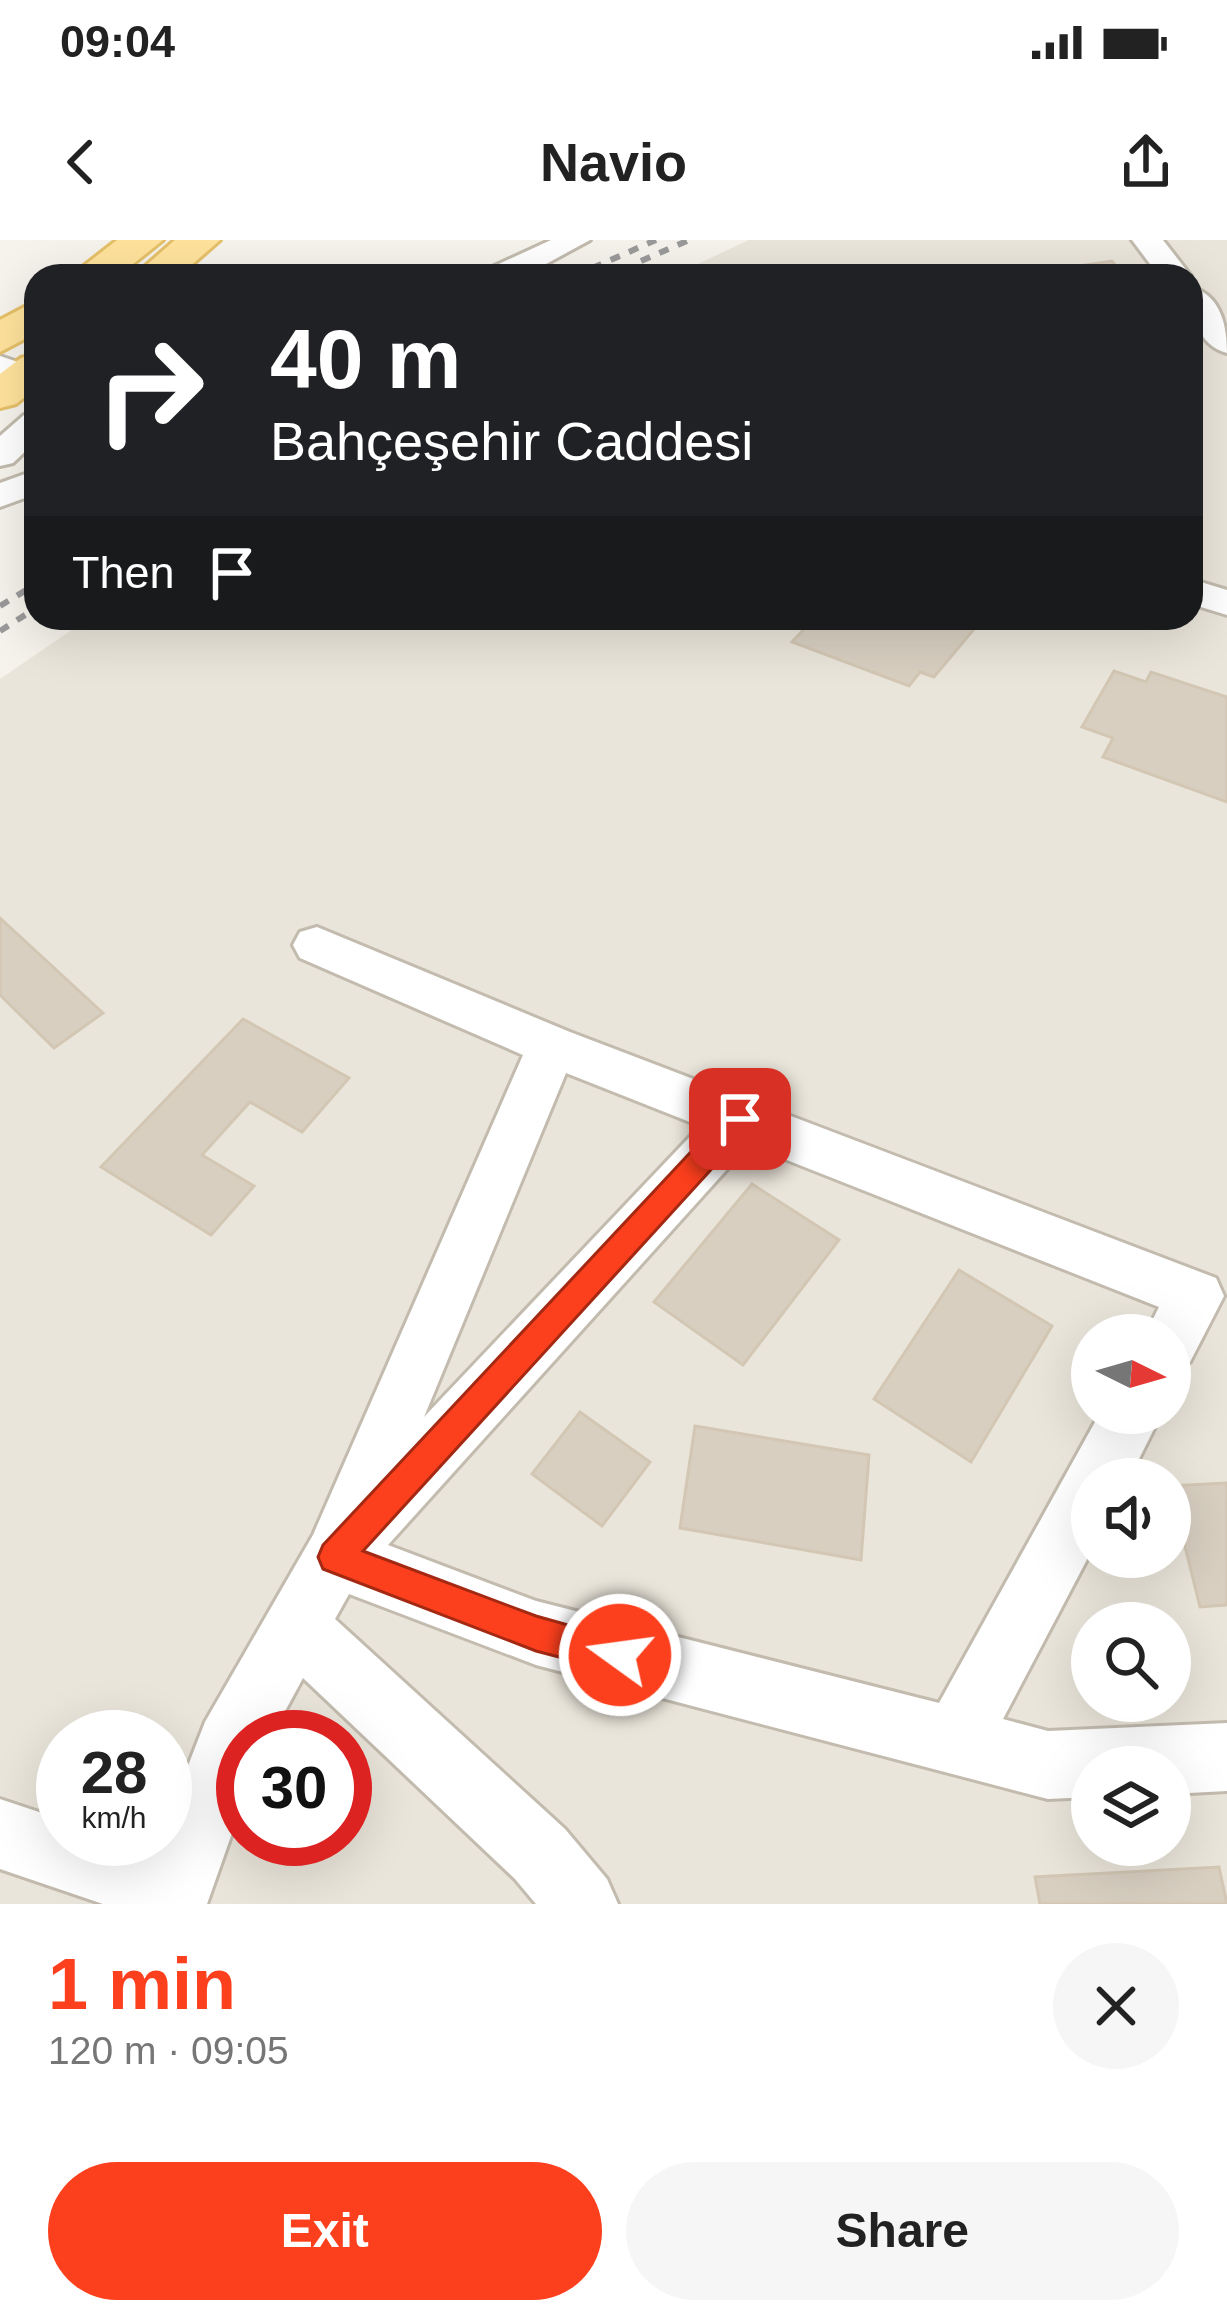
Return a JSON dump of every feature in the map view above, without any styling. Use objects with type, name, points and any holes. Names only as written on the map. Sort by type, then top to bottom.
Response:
[{"type":"main road","points":[[108,264],[143,240]]},
{"type":"main road","points":[[169,264],[200,240]]},
{"type":"street","points":[[524,264],[575,240]]},
{"type":"street","points":[[1147,240],[1166,264]]},
{"type":"street","points":[[1203,313],[1227,344]]},
{"type":"street","points":[[0,454],[24,433]]},
{"type":"street","points":[[317,945],[552,1046],[1196,1296],[1186,1314]]},
{"type":"street","points":[[0,1834],[173,1899],[229,1746],[335,1557],[552,1046]]},
{"type":"street","points":[[335,1557],[740,1119]]},
{"type":"street","points":[[955,1741],[1071,1527]]},
{"type":"street","points":[[335,1557],[536,1634],[1048,1765],[1227,1757]]},
{"type":"street","points":[[296,1627],[540,1854],[582,1904]]},
{"type":"shaded area","points":[[749,240],[1227,240],[1227,1904],[0,1904],[0,679],[71,630],[1203,630],[1203,264],[698,264]]},
{"type":"building","points":[[803,630],[973,630],[934,677],[920,672],[909,686],[792,642]]},
{"type":"building","points":[[1114,671],[1146,682],[1151,672],[1227,697],[1227,802],[1103,757],[1113,738],[1082,727]]},
{"type":"building","points":[[0,918],[103,1013],[54,1048],[0,995]]},
{"type":"building","points":[[243,1019],[349,1078],[302,1132],[250,1102],[202,1155],[254,1186],[211,1235],[101,1167]]},
{"type":"building","points":[[752,1184],[839,1240],[743,1365],[654,1302]]},
{"type":"building","points":[[959,1270],[1052,1326],[971,1462],[874,1399]]},
{"type":"building","points":[[580,1412],[650,1462],[602,1526],[532,1474]]},
{"type":"building","points":[[695,1426],[869,1455],[861,1560],[680,1528]]},
{"type":"building","points":[[1227,1483],[1227,1605],[1200,1607],[1191,1571],[1191,1485]]},
{"type":"building","points":[[1219,1867],[1227,1904],[1040,1904],[1035,1877]]},
{"type":"railway","points":[[601,264],[656,240]]},
{"type":"railway","points":[[641,261],[689,240]]},
{"type":"railway","points":[[0,606],[24,591]]},
{"type":"railway","points":[[0,631],[24,616]]},
{"type":"route","points":[[620,1655],[536,1634],[335,1557],[740,1119]]}]
